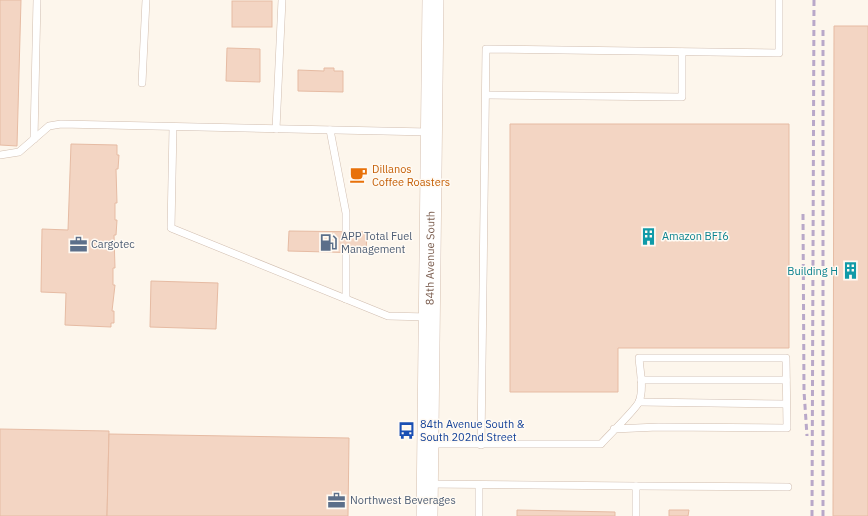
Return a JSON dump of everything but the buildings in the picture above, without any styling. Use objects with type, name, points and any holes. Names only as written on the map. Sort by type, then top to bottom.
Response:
[{"type":"main road","name":"84th Avenue South","points":[[427,516],[433,0]]},
{"type":"lane","points":[[34,139],[37,0]]},
{"type":"lane","points":[[142,83],[146,0]]},
{"type":"lane","points":[[276,129],[282,0]]},
{"type":"lane","points":[[481,445],[486,49],[779,53],[780,0]]},
{"type":"lane","points":[[486,94],[682,98],[682,52]]},
{"type":"lane","points":[[0,155],[19,152],[49,126],[61,124],[432,132]]},
{"type":"lane","points":[[173,127],[171,228],[388,316],[429,317]]},
{"type":"lane","points":[[330,130],[346,214],[346,231]]},
{"type":"lane","points":[[346,252],[346,299]]},
{"type":"lane","points":[[428,444],[601,444],[614,429],[639,402],[641,380],[639,358],[786,358],[786,428],[658,427],[614,429]]},
{"type":"lane","points":[[641,380],[786,380]]},
{"type":"lane","points":[[639,402],[786,404]]},
{"type":"lane","points":[[428,484],[788,487]]},
{"type":"lane","points":[[479,485],[479,516]]},
{"type":"lane","points":[[636,486],[636,516]]},
{"type":"railway","points":[[812,516],[814,0]]},
{"type":"railway","points":[[823,26],[823,516]]},
{"type":"railway","points":[[803,214],[804,391],[807,436]]},
{"type":"place","name":"Dillanos Coffee Roasters","points":[[359,175]]},
{"type":"place","name":"Amazon BFI6","points":[[649,236]]},
{"type":"place","name":"APP Total Fuel Management","points":[[328,242]]},
{"type":"place","name":"Cargotec","points":[[78,244]]},
{"type":"place","name":"Building H","points":[[851,271]]},
{"type":"place","name":"84th Avenue South & South 202nd Street","points":[[407,430]]},
{"type":"place","name":"Northwest Beverages","points":[[337,500]]}]
